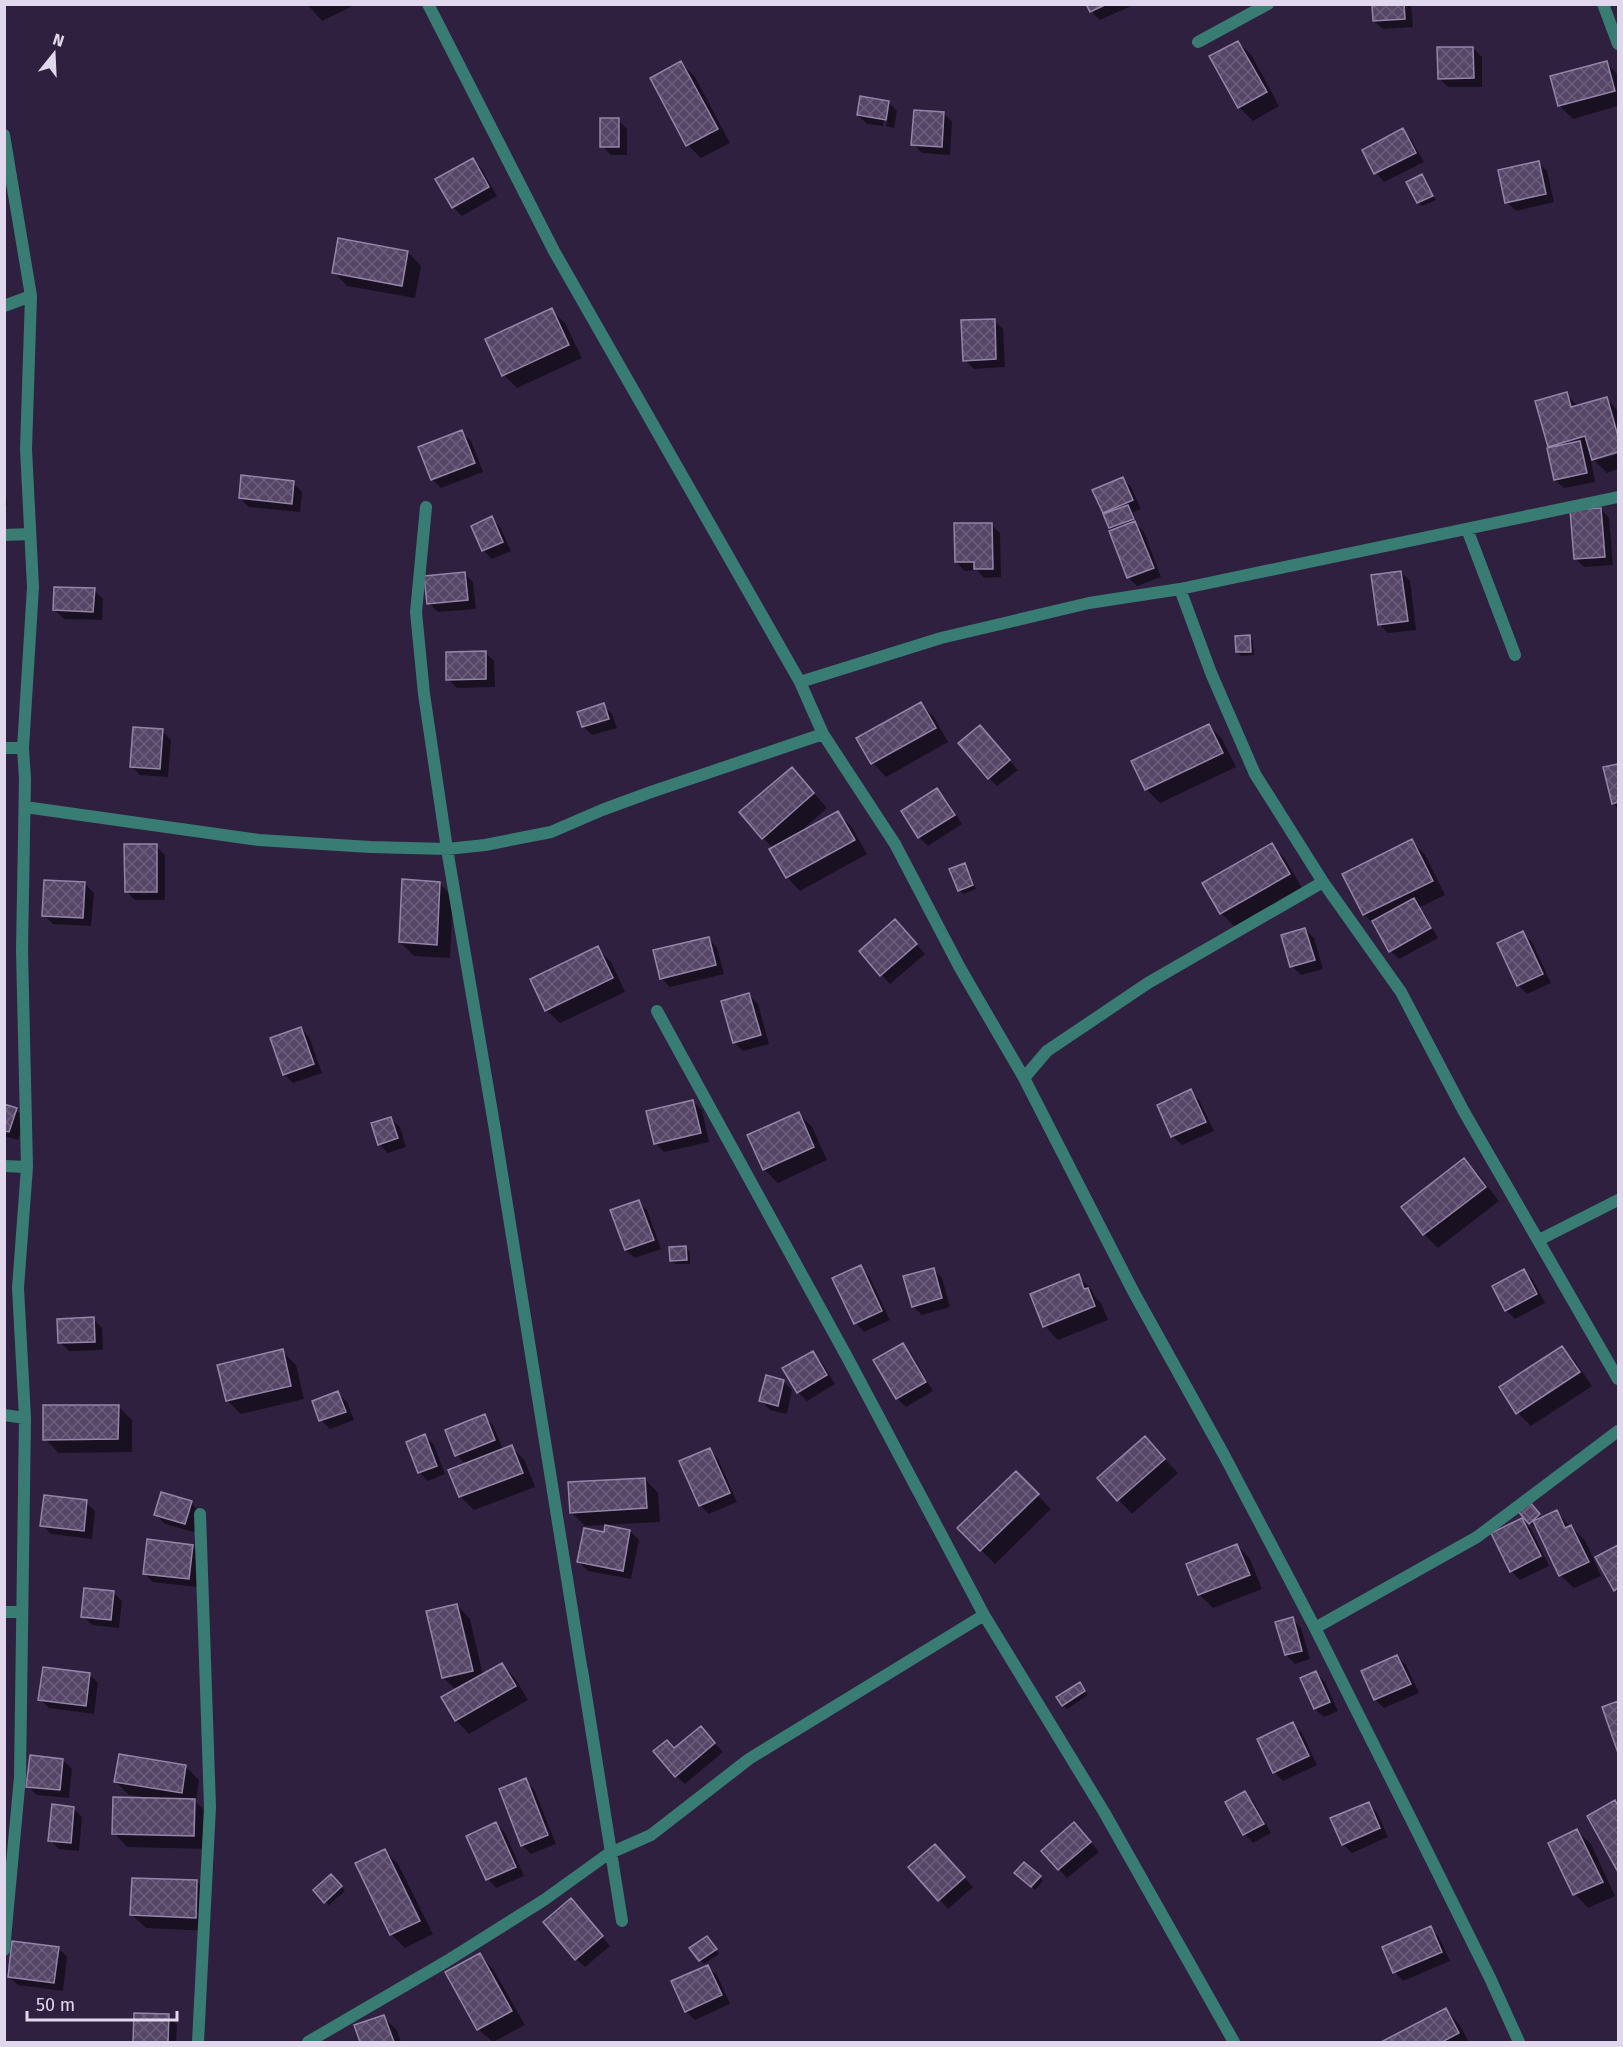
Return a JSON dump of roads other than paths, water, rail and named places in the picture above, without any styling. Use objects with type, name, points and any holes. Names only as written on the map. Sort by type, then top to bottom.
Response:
[{"type":"street","points":[[428,4],[554,251],[800,682],[824,734],[895,844],[960,968],[1024,1078],[1132,1291],[1224,1455],[1315,1628],[1490,1978],[1520,2043]]},
{"type":"street","points":[[1198,42],[1268,4]]},
{"type":"street","points":[[1603,4],[1618,44]]},
{"type":"street","points":[[4,135],[31,296],[26,449],[33,587],[23,748],[25,807],[22,950],[27,1167],[18,1288],[25,1418],[21,1612],[21,1777],[4,1950]]},
{"type":"street","points":[[4,306],[31,296]]},
{"type":"street","points":[[800,682],[941,638],[1089,603],[1180,589],[1618,497]]},
{"type":"street","points":[[426,507],[416,612],[424,694],[447,849],[494,1124],[622,1921]]},
{"type":"street","points":[[1467,529],[1515,655]]},
{"type":"street","points":[[4,535],[30,534]]},
{"type":"street","points":[[1180,589],[1211,673],[1255,774],[1323,882],[1401,992],[1463,1110],[1618,1379]]},
{"type":"street","points":[[25,807],[259,840],[447,849],[485,845],[551,832],[641,796],[824,734]]},
{"type":"street","points":[[4,748],[23,748]]},
{"type":"street","points":[[1024,1078],[1047,1051],[1148,983],[1323,882]]},
{"type":"street","points":[[657,1011],[842,1347],[984,1615],[1104,1812],[1234,2043]]},
{"type":"street","points":[[4,1166],[27,1167]]},
{"type":"street","points":[[1539,1240],[1618,1200]]},
{"type":"street","points":[[4,1415],[25,1418]]},
{"type":"street","points":[[1315,1628],[1477,1537],[1618,1431]]},
{"type":"street","points":[[198,2043],[210,1807],[200,1514]]},
{"type":"street","points":[[4,1612],[21,1612]]},
{"type":"street","points":[[309,2043],[544,1900],[608,1854],[651,1835],[749,1759],[984,1615]]},
{"type":"street","points":[[582,1670],[622,1921]]},
{"type":"street","points":[[608,1854],[622,1921]]}]
